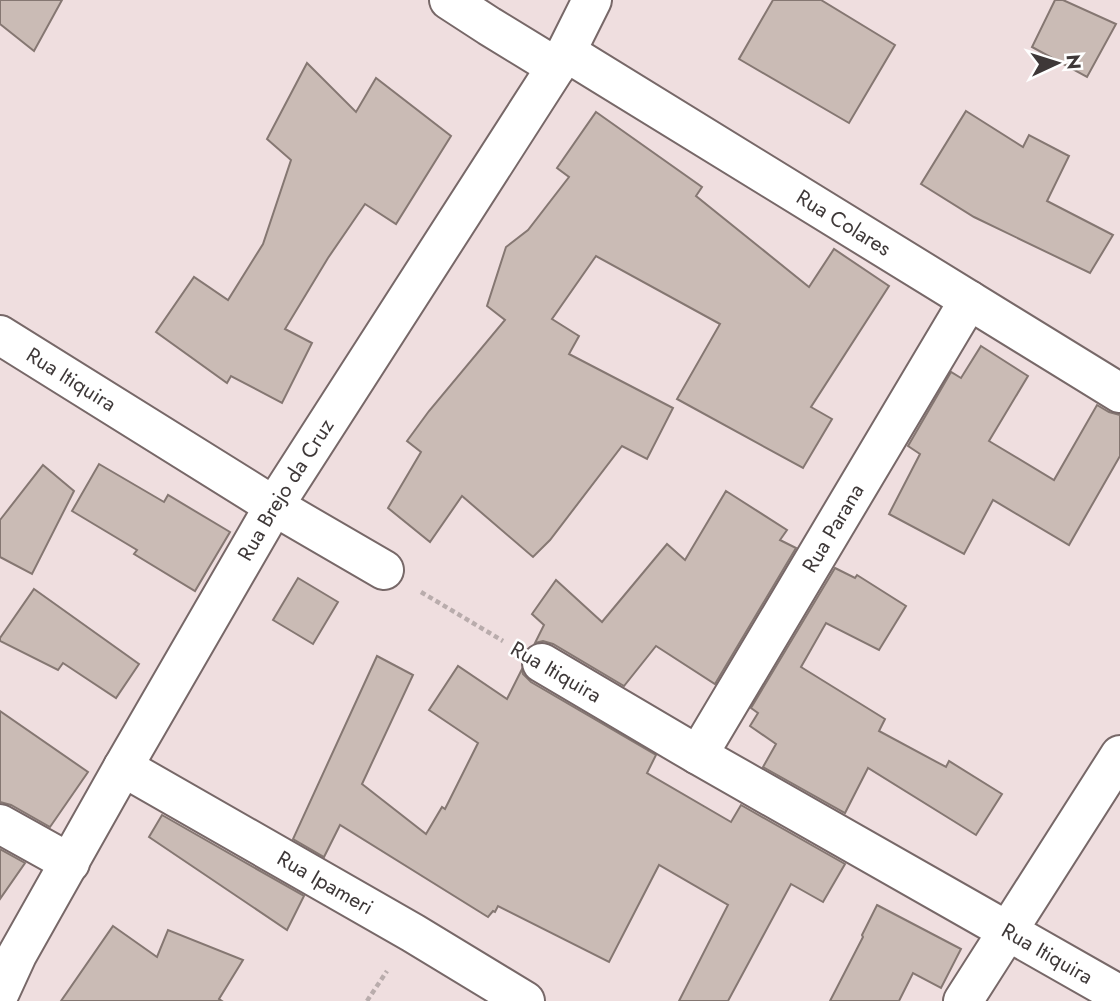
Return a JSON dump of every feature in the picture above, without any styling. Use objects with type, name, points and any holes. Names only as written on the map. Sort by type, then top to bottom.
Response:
[{"type":"street","name":"Rua Colares","points":[[449,0],[561,60],[970,300],[1120,393]]},
{"type":"street","name":"Rua Brejo da Cruz","points":[[0,992],[17,956],[123,766],[274,506],[561,60],[592,0]]},
{"type":"street","name":"Rua Parana","points":[[698,754],[970,300]]},
{"type":"street","name":"Rua Itiquira","points":[[0,335],[274,506],[384,570]]},
{"type":"street","name":"Rua Itiquira","points":[[542,663],[1120,995]]},
{"type":"street","points":[[963,1001],[1120,755]]},
{"type":"street","name":"Rua Ipameri","points":[[123,766],[413,933],[525,1001]]},
{"type":"street","points":[[0,824],[70,863]]},
{"type":"path","name":"Rua Itiquira","points":[[384,570],[542,663]]},
{"type":"building","points":[[0,0],[62,0],[34,51],[0,24]]},
{"type":"building","points":[[773,0],[821,0],[895,45],[849,123],[739,59]]},
{"type":"building","points":[[1055,0],[1063,0],[1116,24],[1087,77],[1032,47]]},
{"type":"building","points":[[307,63],[356,112],[376,78],[451,136],[396,224],[365,204],[328,258],[285,329],[312,343],[282,403],[231,376],[227,383],[156,332],[194,277],[228,300],[263,244],[291,160],[267,139]]},
{"type":"building","points":[[966,111],[1023,147],[1029,135],[1069,156],[1047,201],[1113,235],[1090,273],[974,217],[921,184]]},
{"type":"building","points":[[596,112],[702,187],[696,196],[809,287],[834,249],[889,286],[811,407],[832,419],[803,468],[677,399],[720,324],[596,256],[552,319],[579,336],[569,354],[673,408],[647,459],[622,446],[550,540],[533,557],[462,496],[430,542],[388,508],[421,452],[407,441],[505,320],[487,306],[506,247],[528,230],[569,177],[557,168]]},
{"type":"building","points":[[981,346],[1028,376],[989,441],[1054,480],[1097,405],[1120,415],[1120,456],[1069,545],[993,500],[964,554],[889,514],[920,454],[908,446],[951,372],[961,378]]},
{"type":"building","points":[[99,464],[164,502],[168,495],[230,532],[195,591],[134,554],[137,550],[72,511]]},
{"type":"building","points":[[43,465],[74,491],[32,574],[0,557],[0,520]]},
{"type":"building","points":[[726,491],[787,530],[780,540],[796,548],[715,684],[656,646],[624,686],[553,644],[543,641],[535,643],[544,625],[532,614],[556,580],[602,622],[667,544],[685,560]]},
{"type":"building","points":[[835,568],[855,578],[857,575],[906,606],[879,650],[826,623],[801,667],[885,719],[879,731],[946,767],[949,761],[1002,794],[976,835],[868,768],[845,813],[763,767],[776,744],[750,726],[758,713],[751,708]]},
{"type":"building","points":[[298,578],[338,602],[313,644],[273,620]]},
{"type":"building","points":[[34,589],[139,664],[116,698],[63,663],[58,670],[0,641]]},
{"type":"building","points":[[377,656],[413,675],[362,784],[426,834],[442,807],[445,809],[478,743],[429,710],[458,666],[507,699],[522,669],[531,682],[656,755],[647,773],[731,822],[741,805],[845,864],[823,902],[791,884],[728,1001],[679,1001],[728,905],[659,865],[609,962],[498,906],[488,917],[340,825],[324,857],[293,839]]},
{"type":"building","points":[[0,711],[88,772],[50,827],[11,805],[0,802]]},
{"type":"building","points":[[162,815],[304,896],[287,930],[149,837]]},
{"type":"building","points":[[0,849],[25,863],[0,899]]},
{"type":"building","points":[[877,905],[961,949],[941,988],[913,973],[899,1001],[830,1001],[863,937]]},
{"type":"building","points":[[113,926],[157,957],[168,930],[243,960],[219,999],[222,1001],[61,1001]]}]
